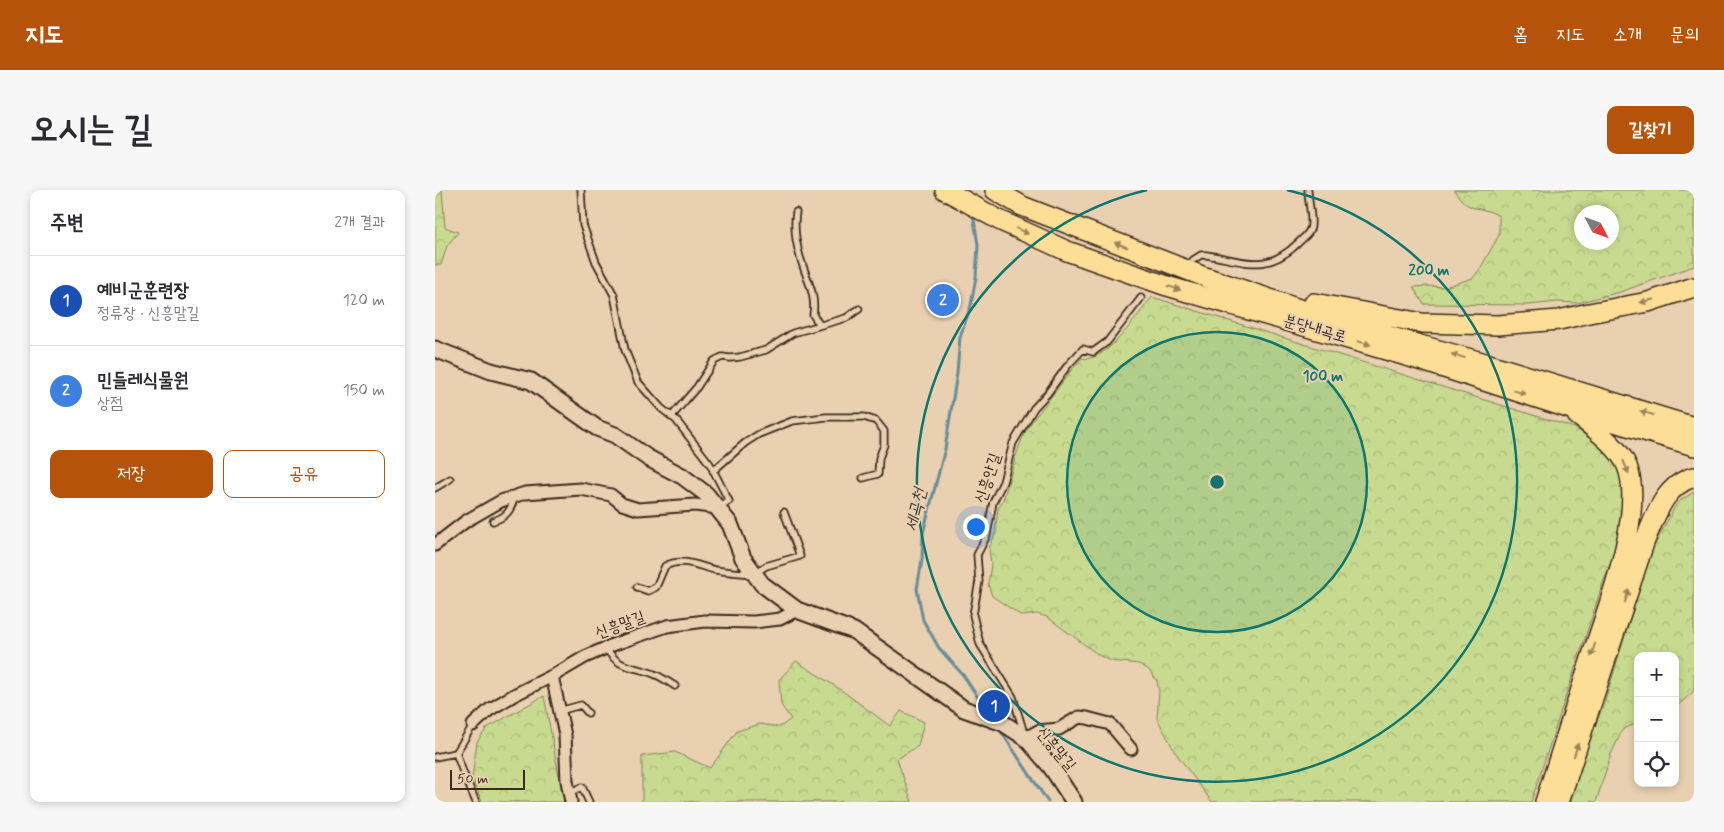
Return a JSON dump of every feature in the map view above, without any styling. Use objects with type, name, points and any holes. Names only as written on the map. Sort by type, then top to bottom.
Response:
[{"type":"highway","name":"분당내곡로","points":[[945,190],[999,220],[1067,252],[1167,286],[1413,358],[1694,446]]},
{"type":"highway","name":"분당내곡로","points":[[995,190],[1022,206],[1205,277],[1337,322],[1489,364],[1694,427]]},
{"type":"highway","points":[[1205,277],[1339,309],[1421,323],[1498,324],[1559,320],[1648,302],[1694,287]]},
{"type":"highway","points":[[1553,798],[1624,553],[1633,502],[1631,480],[1627,465],[1611,443],[1593,426],[1569,408]]},
{"type":"highway","points":[[1553,798],[1644,543],[1661,504],[1677,486],[1694,477]]},
{"type":"street","name":"신흥말길","points":[[435,349],[491,371],[531,381],[597,428],[615,435],[648,458],[682,476],[706,494],[731,524],[743,558],[762,584],[797,610],[854,631],[964,709],[1003,723],[1026,738],[1051,766],[1074,802]]},
{"type":"street","points":[[435,545],[473,517],[501,501],[525,493],[581,488],[611,495],[622,504],[637,509],[695,505],[718,508]]},
{"type":"street","name":"신흥말길","points":[[473,725],[489,710],[585,657],[667,626],[705,621],[754,622],[780,619],[797,610]]},
{"type":"street","points":[[552,676],[565,734],[570,798]]},
{"type":"street","points":[[1026,738],[1038,732],[1059,729],[1079,717],[1110,724],[1131,749]]},
{"type":"lane","points":[[581,190],[583,225],[596,262],[614,295],[625,350],[638,382],[671,417],[710,464],[729,501],[718,508]]},
{"type":"lane","points":[[1193,260],[1201,255],[1263,264],[1278,259],[1290,251],[1310,231],[1312,224],[1308,190]]},
{"type":"lane","points":[[796,212],[795,231],[800,256],[815,304],[813,315],[820,325]]},
{"type":"lane","name":"신흥안길","points":[[1026,738],[1013,697],[980,644],[973,615],[979,582],[977,555],[987,535],[993,502],[1003,482],[1013,443],[1034,408],[1047,394],[1068,364],[1083,349],[1093,352],[1107,342],[1141,298]]},
{"type":"lane","points":[[671,417],[697,387],[714,361],[722,357],[730,358],[766,350],[793,333],[846,318],[859,309]]},
{"type":"lane","points":[[713,471],[745,443],[759,434],[787,423],[813,418],[864,417],[876,421],[884,431],[878,474],[863,478]]},
{"type":"lane","points":[[435,488],[450,479]]},
{"type":"lane","points":[[493,521],[503,518],[511,510],[515,496]]},
{"type":"lane","points":[[755,574],[766,566],[800,556],[783,512]]},
{"type":"lane","name":"신흥말길","points":[[637,587],[648,591],[656,587],[665,566],[672,562],[684,562],[715,570],[755,574]]},
{"type":"lane","points":[[606,648],[611,657],[627,667],[653,673],[675,686]]},
{"type":"lane","points":[[559,711],[581,705],[588,713]]},
{"type":"lane","points":[[435,757],[457,753],[473,725]]},
{"type":"lane","points":[[457,753],[476,802]]},
{"type":"lane","points":[[570,798],[582,787],[589,802]]},
{"type":"green space","points":[[435,190],[442,190],[445,227],[458,232],[447,246],[441,265],[435,265]]},
{"type":"green space","points":[[1454,190],[1694,190],[1694,266],[1620,292],[1577,303],[1557,302],[1529,305],[1424,304],[1413,287],[1445,287],[1473,278],[1499,235],[1499,216],[1465,203]]},
{"type":"green space","points":[[1152,297],[1575,428],[1613,458],[1626,487],[1620,537],[1531,802],[1212,802],[1175,752],[1157,718],[1159,691],[1157,681],[1149,670],[1139,664],[1112,661],[1100,656],[1047,617],[1037,614],[1022,616],[992,596],[988,584],[991,565],[989,549],[995,533],[998,509],[1003,500],[1024,434],[1082,358],[1091,358],[1111,346]]},
{"type":"green space","points":[[1694,492],[1694,691],[1679,704],[1679,652],[1634,652],[1634,725],[1623,729],[1611,754],[1596,802],[1571,802],[1578,769],[1605,701],[1650,553],[1675,507],[1681,500]]},
{"type":"green space","points":[[796,661],[841,690],[890,726],[901,711],[924,722],[918,746],[897,759],[912,802],[642,802],[642,756],[675,752],[710,768],[737,731],[760,724],[780,727],[791,719],[781,705],[779,680]]},
{"type":"green space","points":[[544,696],[564,802],[482,802],[472,778],[477,742],[487,728]]},
{"type":"waterway","name":"세곡천","points":[[973,213],[978,245],[976,277],[971,305],[960,337],[957,373],[945,449],[923,533],[922,560],[917,589],[923,620],[939,648],[963,675],[987,711]]},
{"type":"waterway","name":"세곡천","points":[[998,727],[1048,802]]},
{"type":"place","name":"민들레식물원","points":[[943,300]]},
{"type":"place","name":"예비군훈련장","points":[[994,706]]}]
